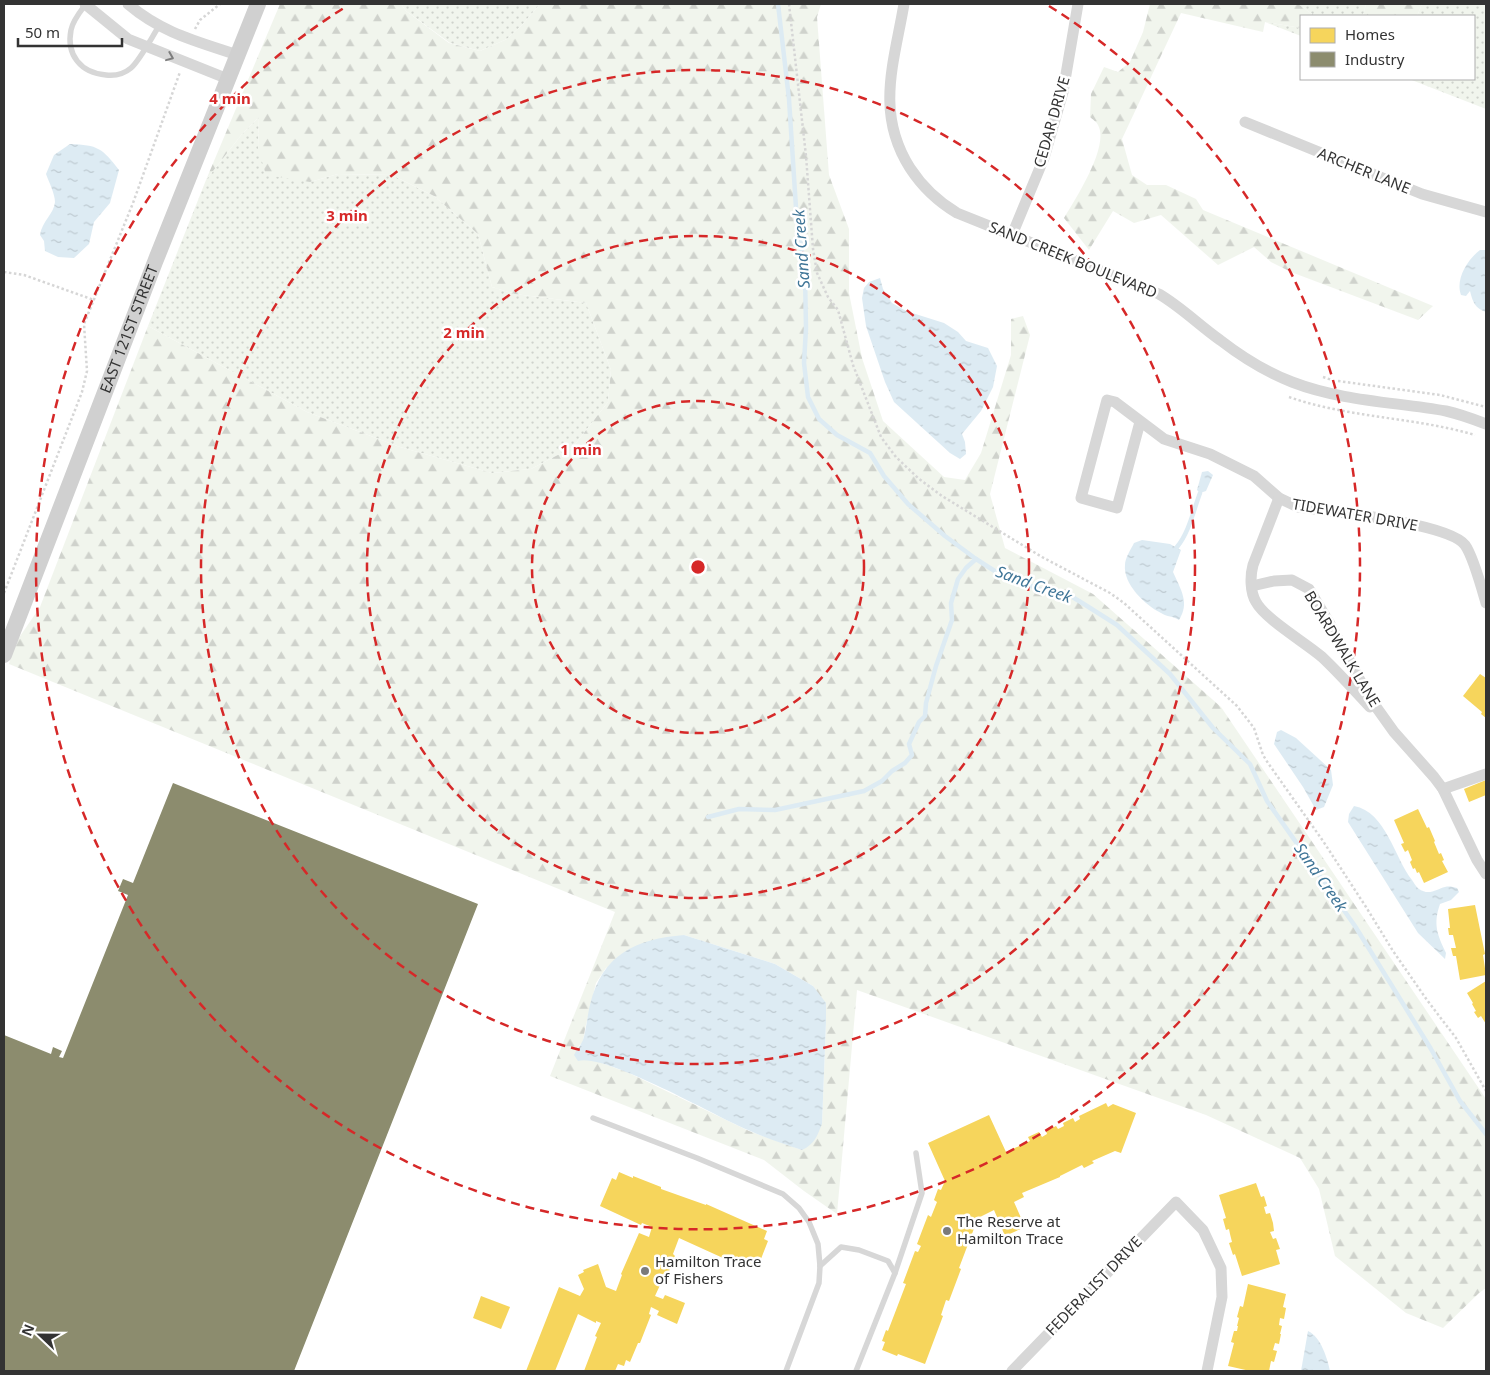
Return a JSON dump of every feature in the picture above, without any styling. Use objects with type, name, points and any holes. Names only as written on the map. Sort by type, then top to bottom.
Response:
[{"type":"street","points":[[86,4],[128,39],[228,79]]},
{"type":"street","points":[[128,4],[144,18],[166,30],[238,55]]},
{"type":"street","name":"EAST 121ST STREET","points":[[4,655],[155,262],[258,4]]},
{"type":"street","name":"SAND CREEK BOULEVARD","points":[[904,4],[889,95],[889,112],[897,146],[915,176],[938,201],[957,213],[1159,294],[1173,302],[1228,346],[1266,371],[1294,383],[1351,398],[1447,412],[1486,424]]},
{"type":"street","name":"CEDAR DRIVE","points":[[1012,236],[1044,158],[1063,92],[1078,4]]},
{"type":"street","name":"ARCHER LANE","points":[[1245,122],[1422,194],[1486,212]]},
{"type":"street","name":"TIDEWATER DRIVE","points":[[1140,422],[1117,508],[1081,498],[1106,400],[1115,402],[1164,439],[1210,454],[1254,476],[1279,498],[1298,507],[1394,521],[1447,533],[1460,540],[1468,551],[1486,603]]},
{"type":"street","name":"BOARDWALK LANE","points":[[1279,498],[1250,574],[1257,604],[1321,656],[1434,777],[1443,789],[1477,860],[1486,874]]},
{"type":"street","name":"BOARDWALK LANE","points":[[1252,586],[1274,581],[1292,580],[1308,590],[1330,624],[1369,696],[1394,732]]},
{"type":"street","points":[[1443,789],[1486,774]]},
{"type":"street","name":"FEDERALIST DRIVE","points":[[1012,1371],[1176,1202],[1203,1230],[1221,1268],[1222,1297],[1207,1371]]},
{"type":"lane","points":[[86,4],[74,22],[70,42],[72,53],[77,63],[86,70],[98,74],[113,76],[123,73],[132,67],[160,26]]},
{"type":"lane","points":[[593,1118],[783,1194],[799,1208],[809,1222],[818,1244],[819,1283],[786,1371]]},
{"type":"lane","points":[[856,1371],[895,1273],[922,1193],[916,1153]]},
{"type":"lane","points":[[820,1266],[842,1248],[860,1250],[888,1261],[895,1273]]},
{"type":"path","points":[[194,32],[200,20],[220,4]]},
{"type":"path","points":[[789,4],[817,273],[828,297],[838,310],[853,365],[882,437],[896,457],[918,478],[942,496],[1042,558],[1110,593],[1124,603],[1237,706],[1254,728],[1263,755],[1268,763],[1323,841],[1393,951],[1456,1038],[1486,1091]]},
{"type":"path","points":[[4,593],[86,381],[87,348],[84,328],[133,203],[181,70]]},
{"type":"path","points":[[4,272],[24,274],[94,300]]},
{"type":"path","points":[[1289,397],[1340,411],[1419,422],[1482,436]]},
{"type":"green space","points":[[280,4],[401,4],[406,11],[449,43],[480,51],[507,39],[540,4],[821,4],[817,17],[829,175],[849,229],[849,293],[862,358],[883,421],[944,477],[965,480],[981,453],[1011,355],[1011,319],[1023,316],[1030,335],[990,494],[1005,548],[1093,594],[1221,707],[1486,1099],[1486,1288],[1443,1328],[1406,1313],[1335,1256],[1319,1189],[1300,1158],[1206,1115],[857,990],[837,1214],[764,1160],[550,1076],[615,912],[9,664],[14,645],[40,607],[148,326],[307,412],[400,447],[492,473],[531,469],[573,447],[608,402],[611,370],[586,303],[515,294],[492,287],[478,234],[434,196],[392,175],[338,174],[310,182],[266,175],[258,148],[259,117],[242,134],[206,180]],"holes":[[[684,935],[775,964],[813,986],[826,1022],[822,1124],[802,1150],[749,1131],[629,1073],[591,1059],[583,1059],[577,1048],[583,1042],[596,983],[606,968]]]},
{"type":"green space","points":[[401,4],[540,4],[507,39],[480,51],[450,43],[406,11]]},
{"type":"green space","points":[[1150,4],[1298,4],[1314,15],[1300,15],[1300,28],[1265,22],[1263,32],[1181,13],[1122,139],[1132,175],[1147,185],[1166,185],[1196,199],[1203,210],[1433,306],[1418,320],[1291,272],[1271,262],[1254,247],[1218,265],[1161,215],[1134,223],[1113,211],[1089,250],[1064,218],[1090,173],[1099,146],[1100,134],[1098,125],[1090,117],[1091,94],[1104,67],[1118,72],[1130,62],[1143,32]]},
{"type":"green space","points":[[1298,4],[1366,4],[1363,15],[1314,15]]},
{"type":"green space","points":[[1366,4],[1422,4],[1417,15],[1363,15]]},
{"type":"green space","points":[[1422,4],[1486,4],[1486,109],[1412,80],[1475,80],[1475,15],[1417,15]]},
{"type":"green space","points":[[1265,22],[1300,28],[1300,36]]},
{"type":"green space","points":[[259,117],[258,148],[310,182],[338,174],[392,175],[434,196],[478,234],[492,287],[515,294],[586,303],[611,370],[608,402],[573,447],[531,469],[492,473],[400,447],[307,412],[148,326],[206,180],[242,134]]},
{"type":"water","points":[[70,144],[87,145],[99,149],[119,170],[110,203],[94,222],[89,244],[74,258],[58,257],[45,251],[44,241],[40,235],[55,202],[46,174],[54,155]]},
{"type":"water","points":[[1480,250],[1486,250],[1486,312],[1479,309],[1475,304],[1470,291],[1466,296],[1461,295],[1460,289],[1461,276],[1467,264]]},
{"type":"water","points":[[880,278],[883,289],[892,303],[906,311],[944,323],[958,332],[966,341],[988,348],[997,366],[993,387],[981,411],[962,434],[966,454],[960,459],[950,453],[894,402],[885,382],[866,326],[862,298],[864,288],[869,282]]},
{"type":"water","points":[[1208,471],[1213,475],[1206,491],[1200,493],[1197,490],[1202,472]]},
{"type":"water","points":[[1142,540],[1170,544],[1181,550],[1173,572],[1184,602],[1184,608],[1179,620],[1163,614],[1148,605],[1131,586],[1125,572],[1126,559],[1134,543]]},
{"type":"water","points":[[1281,730],[1296,738],[1331,770],[1333,785],[1324,807],[1316,810],[1274,744],[1277,732]]},
{"type":"water","points":[[1354,806],[1365,810],[1382,826],[1418,888],[1430,892],[1446,887],[1457,888],[1459,892],[1451,900],[1440,904],[1438,911],[1436,923],[1438,934],[1446,953],[1445,959],[1418,933],[1348,822],[1349,814]]},
{"type":"water","points":[[684,935],[775,964],[813,986],[826,1003],[822,1124],[815,1139],[806,1148],[802,1150],[761,1136],[635,1075],[591,1061],[578,1061],[574,1055],[583,1040],[589,1008],[596,988],[603,973],[612,961],[636,945],[651,940]]},
{"type":"water","points":[[1308,1331],[1320,1343],[1330,1371],[1301,1371]]},
{"type":"building: Homes","points":[[1480,674],[1486,678],[1486,718],[1481,714],[1482,712],[1463,696]]},
{"type":"building: Homes","points":[[1486,780],[1486,795],[1469,802],[1464,789]]},
{"type":"building: Homes","points":[[1418,809],[1427,828],[1429,827],[1448,872],[1424,883],[1419,872],[1417,873],[1415,868],[1413,869],[1408,850],[1405,852],[1401,844],[1404,843],[1394,820]]},
{"type":"building: Homes","points":[[1475,905],[1485,954],[1483,955],[1486,975],[1460,980],[1456,956],[1453,956],[1451,948],[1456,948],[1453,935],[1449,935],[1448,909]]},
{"type":"building: Homes","points":[[1486,981],[1486,1024],[1481,1016],[1478,1018],[1474,1012],[1476,1011],[1467,993]]},
{"type":"building: Homes","name":"The Reserve at Hamilton Trace","points":[[1106,1103],[1108,1107],[1113,1104],[1136,1113],[1121,1153],[1115,1151],[1092,1161],[1094,1163],[1084,1168],[1082,1165],[1060,1177],[1022,1193],[1024,1197],[1014,1202],[1025,1227],[1005,1236],[994,1210],[978,1218],[949,1301],[946,1300],[941,1315],[943,1316],[925,1364],[882,1350],[885,1342],[882,1341],[886,1330],[888,1331],[906,1284],[903,1283],[915,1251],[918,1252],[921,1246],[917,1244],[928,1215],[931,1217],[937,1202],[934,1200],[938,1189],[941,1190],[945,1181],[928,1143],[989,1115],[1006,1152],[1030,1141],[1028,1137],[1039,1132],[1042,1137],[1047,1134],[1046,1131],[1056,1126],[1058,1129],[1064,1126],[1063,1123],[1073,1118],[1075,1122],[1080,1119],[1079,1116]]},
{"type":"building: Homes","name":"Hamilton Trace of Fishers","points":[[619,1172],[706,1204],[767,1231],[764,1239],[768,1241],[757,1269],[724,1256],[723,1258],[679,1238],[673,1254],[675,1256],[664,1284],[661,1283],[655,1296],[663,1299],[665,1295],[685,1303],[677,1324],[657,1315],[659,1311],[651,1307],[649,1314],[651,1315],[630,1362],[626,1360],[624,1366],[618,1364],[615,1371],[584,1371],[601,1323],[596,1321],[596,1323],[578,1314],[555,1371],[526,1371],[559,1287],[580,1296],[584,1289],[578,1275],[584,1272],[583,1270],[598,1264],[606,1287],[616,1291],[621,1274],[639,1233],[649,1237],[652,1227],[642,1223],[641,1225],[600,1206],[612,1178],[616,1180]]},
{"type":"building: Homes","points":[[1256,1183],[1261,1197],[1264,1196],[1267,1206],[1264,1207],[1266,1214],[1270,1213],[1273,1223],[1274,1231],[1270,1232],[1273,1239],[1276,1238],[1280,1249],[1276,1250],[1280,1264],[1242,1276],[1235,1254],[1233,1255],[1229,1243],[1232,1242],[1229,1229],[1226,1230],[1223,1219],[1226,1218],[1219,1195]]},
{"type":"building: Homes","points":[[1248,1284],[1286,1294],[1283,1307],[1286,1308],[1284,1319],[1280,1318],[1279,1325],[1282,1326],[1279,1344],[1275,1343],[1273,1350],[1277,1351],[1274,1362],[1271,1361],[1269,1371],[1250,1371],[1228,1366],[1234,1343],[1231,1342],[1234,1331],[1237,1331],[1238,1326],[1239,1318],[1237,1317],[1240,1306],[1243,1307]]},
{"type":"building: Homes","points":[[481,1296],[510,1307],[501,1329],[473,1318]]},
{"type":"building: Industry","points":[[173,783],[478,904],[294,1371],[4,1371],[4,1035],[51,1054],[53,1047],[62,1051],[59,1057],[63,1058],[128,895],[118,891],[123,879],[133,883]]},
{"type":"waterway","name":"Sand Creek","points":[[778,4],[789,99],[796,208],[805,275],[806,328],[804,363],[808,397],[819,419],[837,435],[870,453],[884,476],[908,504],[945,536],[976,559],[1004,577],[1043,590],[1066,593],[1117,625],[1170,674],[1213,728],[1250,764],[1267,801],[1355,926],[1431,1049],[1460,1101],[1486,1134]]},
{"type":"waterway","points":[[1177,547],[1188,528],[1200,493]]},
{"type":"waterway","points":[[708,817],[739,809],[775,810],[864,791],[882,781],[892,771],[905,763],[912,755],[909,744],[919,722],[925,716],[926,703],[936,666],[952,620],[951,603],[958,579],[976,559]]},
{"type":"place","name":"The Reserve at Hamilton Trace","points":[[947,1231]]},
{"type":"place","name":"Hamilton Trace of Fishers","points":[[645,1271]]}]
